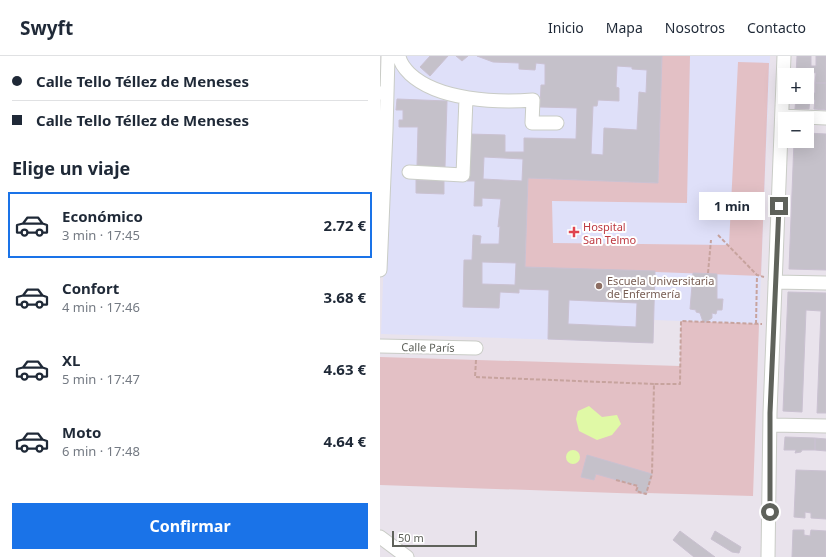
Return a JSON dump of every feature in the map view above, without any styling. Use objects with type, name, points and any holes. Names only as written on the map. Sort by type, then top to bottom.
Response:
[{"type":"street","points":[[380,270],[383,93],[388,56]]},
{"type":"street","points":[[399,56],[404,68],[420,83],[466,98],[533,100],[532,123],[557,123]]},
{"type":"street","points":[[782,112],[784,56]]},
{"type":"street","points":[[409,172],[463,175],[466,98]]},
{"type":"street","points":[[814,117],[826,118]]},
{"type":"street","points":[[768,557],[775,282],[781,148]]},
{"type":"street","points":[[775,282],[826,283]]},
{"type":"street","name":"Calle París","points":[[380,346],[476,348]]},
{"type":"street","points":[[771,425],[826,426]]},
{"type":"street","points":[[380,537],[407,557]]},
{"type":"path","points":[[718,235],[757,275],[775,282]]},
{"type":"path","points":[[708,273],[711,240]]},
{"type":"path","points":[[756,324],[757,275]]},
{"type":"path","points":[[476,348],[475,377],[680,384],[682,321],[774,325]]},
{"type":"path","points":[[616,480],[638,486],[636,492],[646,494],[652,474],[654,384]]},
{"type":"shaded area","name":"Hospital San Telmo","points":[[392,56],[770,56],[759,324],[654,320],[653,343],[381,334]]},
{"type":"shaded area","points":[[662,56],[690,56],[687,203],[552,201],[553,243],[729,245],[738,62],[769,63],[761,276],[525,267],[528,178],[658,183]]},
{"type":"shaded area","points":[[681,321],[759,324],[753,496],[380,485],[380,357],[680,366]]},
{"type":"shaded area","points":[[589,406],[602,417],[617,415],[621,424],[612,435],[597,440],[579,431],[576,419],[578,411]]},
{"type":"shaded area","points":[[573,450],[578,452],[580,457],[578,462],[573,464],[568,462],[566,457],[568,452]]},
{"type":"building","points":[[430,56],[448,56],[430,76],[420,67]]},
{"type":"building","points":[[456,56],[468,56],[462,61]]},
{"type":"building","points":[[477,56],[662,56],[658,183],[528,178],[525,267],[655,271],[653,343],[548,339],[549,290],[519,289],[519,293],[500,292],[499,308],[463,307],[464,260],[472,260],[473,235],[481,236],[480,244],[499,244],[500,226],[498,227],[501,199],[482,198],[482,206],[474,206],[475,181],[467,181],[469,134],[505,135],[505,152],[524,152],[524,138],[576,139],[577,108],[540,107],[541,85],[545,85],[545,64],[536,63],[535,70],[519,69],[519,63],[493,62]],"holes":[[[617,66],[647,70],[646,93],[639,92],[637,130],[604,128],[603,155],[591,154],[593,106],[597,106],[598,100],[619,101],[619,88],[616,87]],[[484,157],[523,159],[522,181],[483,179]],[[482,262],[516,263],[515,285],[482,284]],[[569,300],[637,303],[636,327],[568,324]]]},
{"type":"building","points":[[797,56],[811,56],[811,66],[816,66],[816,56],[826,56],[826,83],[815,83],[816,73],[814,73],[814,68],[796,68]]},
{"type":"building","points":[[815,83],[826,83],[826,110],[814,109]]},
{"type":"building","points":[[397,99],[447,101],[445,167],[417,166],[418,127],[399,127],[399,120],[403,120],[403,110],[396,110]]},
{"type":"building","points":[[795,104],[810,104],[809,109],[795,109]]},
{"type":"building","points":[[814,133],[826,134],[826,270],[789,269],[794,148],[814,148]]},
{"type":"building","points":[[416,180],[444,181],[444,194],[416,193]]},
{"type":"building","points":[[693,273],[717,274],[717,299],[723,299],[722,310],[717,310],[716,314],[712,313],[712,318],[706,322],[703,322],[700,313],[696,312],[696,310],[690,309]]},
{"type":"building","points":[[788,292],[826,293],[826,413],[817,413],[821,311],[806,310],[802,412],[783,411]]},
{"type":"building","points":[[785,437],[815,438],[815,450],[802,450],[801,452],[795,453],[796,450],[784,450]]},
{"type":"building","points":[[815,438],[826,439],[826,451],[815,450]]},
{"type":"building","points":[[587,455],[652,474],[646,494],[636,491],[638,486],[596,474],[594,480],[581,477]]},
{"type":"building","points":[[796,470],[826,471],[826,519],[811,518],[811,513],[805,512],[805,518],[794,517]]},
{"type":"building","points":[[793,530],[804,530],[804,535],[810,536],[811,530],[826,531],[826,557],[792,557]]},
{"type":"building","points":[[680,531],[715,557],[694,557],[673,540]]},
{"type":"building","points":[[715,531],[741,547],[739,553],[732,552],[711,539]]},
{"type":"place","name":"Hospital San Telmo","points":[[574,232]]},
{"type":"place","name":"Escuela Universitaria de Enfermería","points":[[599,286]]},
{"type":"route","points":[[770,512],[770,413],[779,206]]}]
